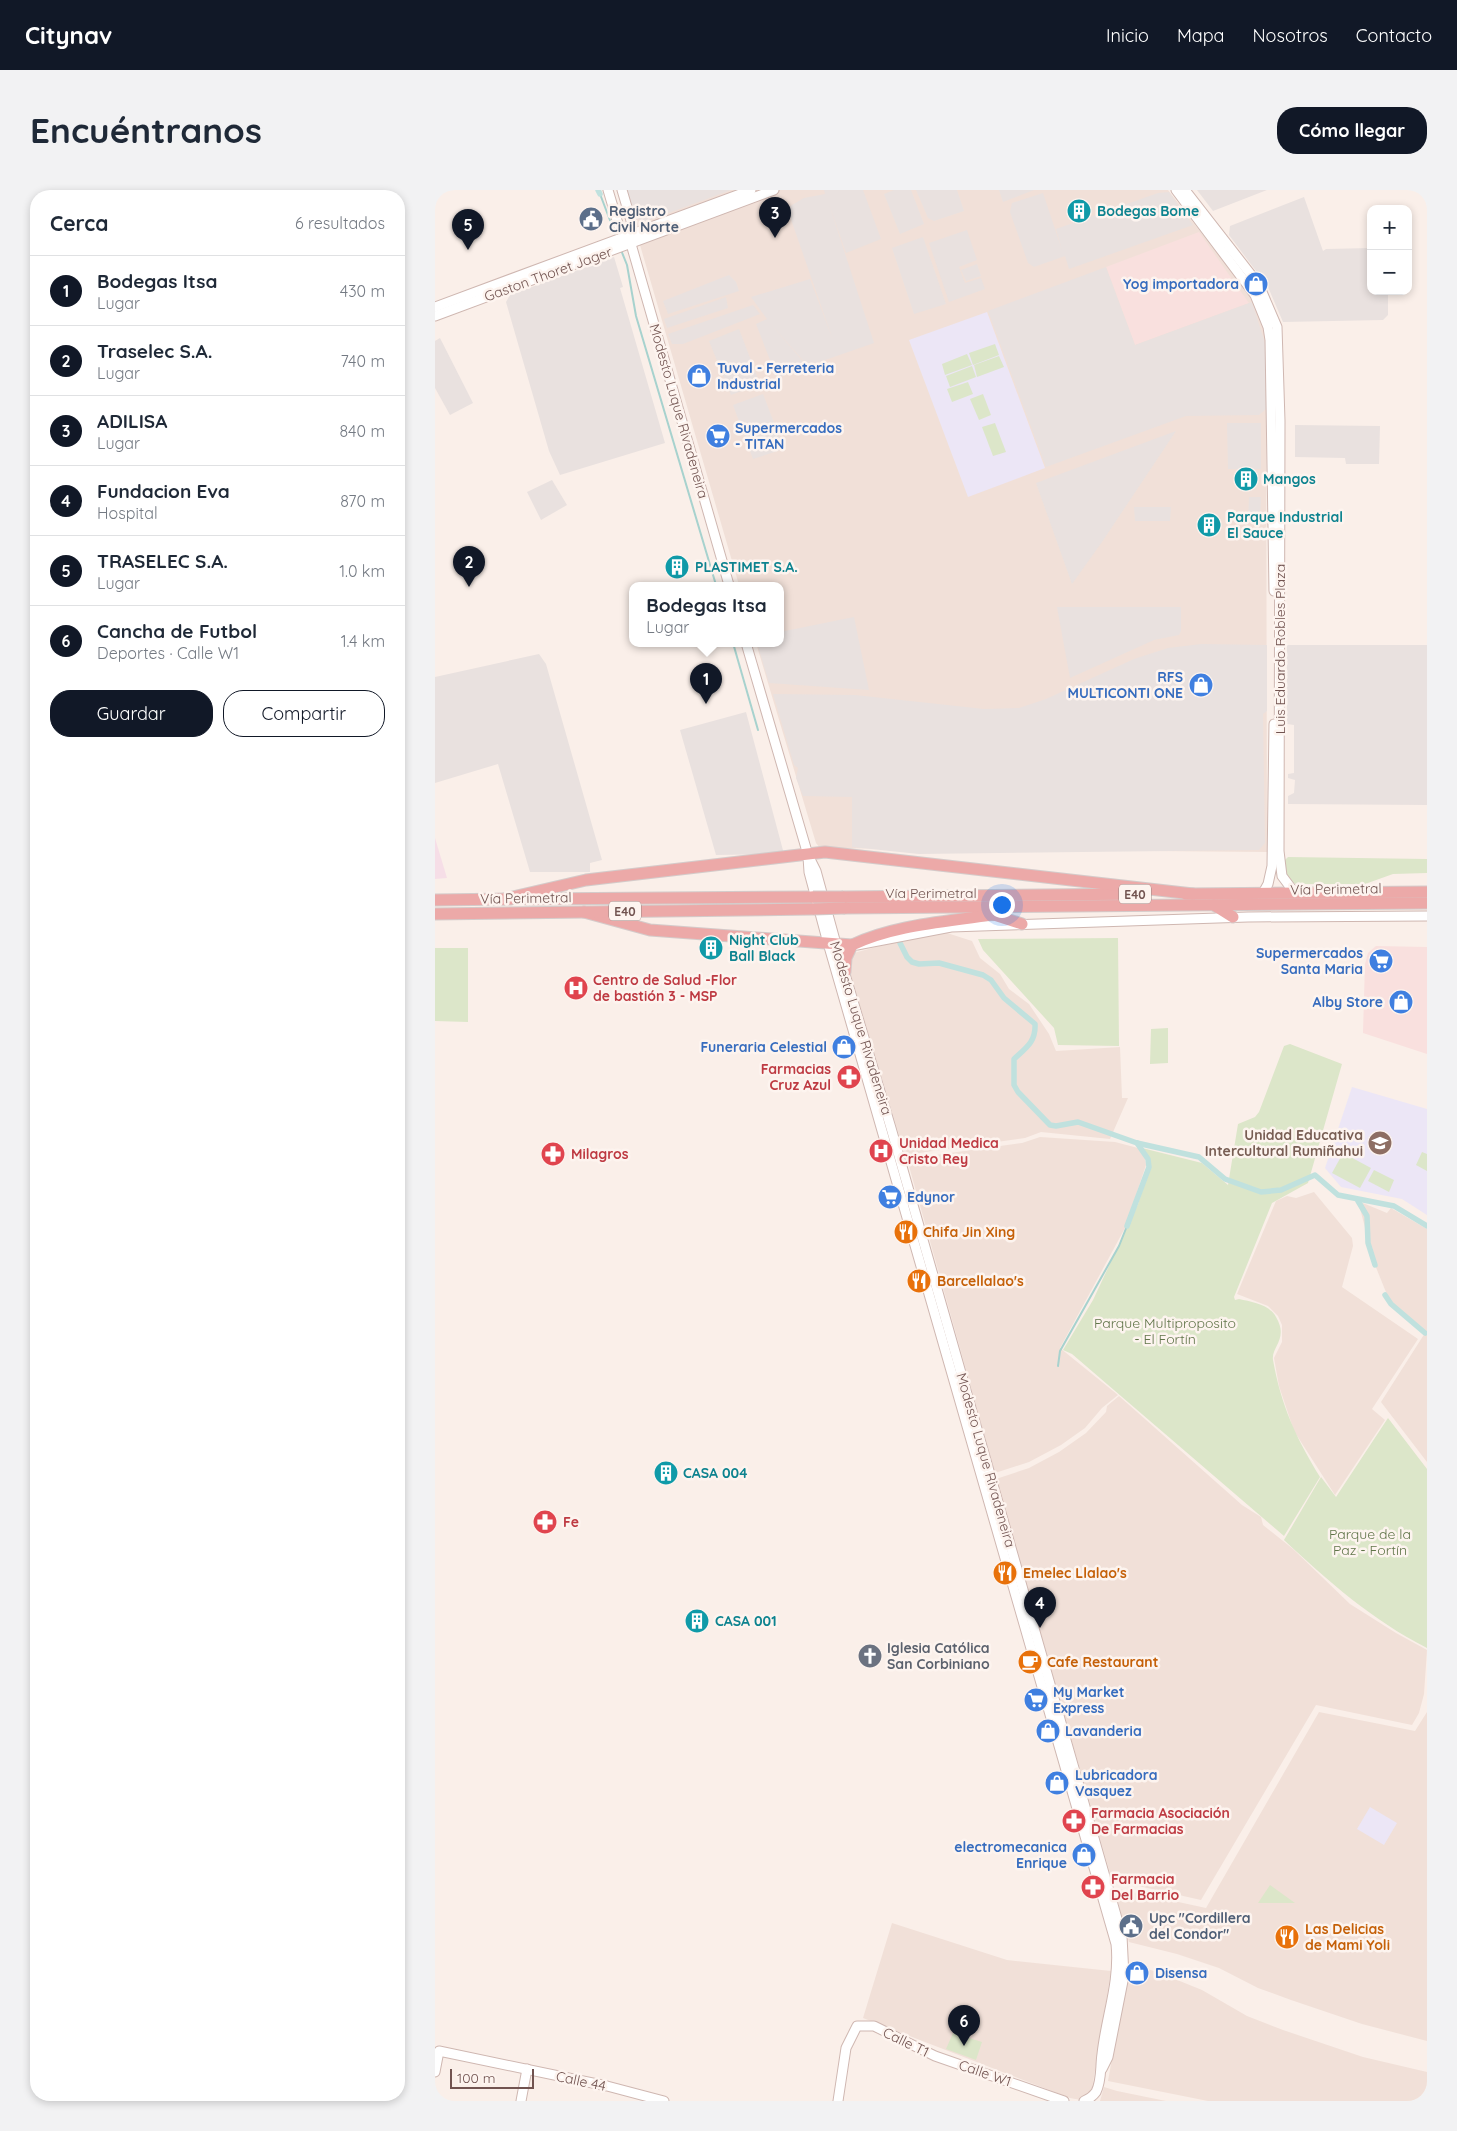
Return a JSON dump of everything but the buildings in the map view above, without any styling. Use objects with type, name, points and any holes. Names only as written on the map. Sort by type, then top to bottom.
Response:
[{"type":"highway","points":[[504,899],[586,880],[825,852],[1193,894]]},
{"type":"highway","name":"Vía Perimetral","points":[[435,914],[814,909],[844,902],[1294,892],[1427,892]]},
{"type":"highway","name":"Vía Perimetral","points":[[435,900],[813,897],[844,902],[975,908],[1427,903]]},
{"type":"highway","points":[[1214,905],[1233,918]]},
{"type":"highway","points":[[584,912],[650,930],[852,945],[863,940],[918,926],[1033,907]]},
{"type":"highway","points":[[975,908],[1022,924]]},
{"type":"highway","points":[[845,972],[846,958],[852,945]]},
{"type":"street","name":"Modesto Luque Rivadeneira","points":[[608,190],[619,227],[630,240]]},
{"type":"street","name":"Modesto Luque Rivadeneira","points":[[622,190],[631,224],[630,240],[728,582]]},
{"type":"street","name":"Gaston Thoret Jager","points":[[435,316],[630,240],[751,190]]},
{"type":"street","name":"Gaston Thoret Jager","points":[[435,307],[495,283],[630,240],[774,190]]},
{"type":"street","name":"Luis Eduardo Robles Plaza","points":[[1176,190],[1255,294],[1268,327],[1270,340],[1275,639],[1273,866],[1268,884],[1263,893]]},
{"type":"street","name":"Luis Eduardo Robles Plaza","points":[[1185,190],[1259,286],[1277,327],[1280,421],[1279,851],[1282,876],[1294,892]]},
{"type":"street","name":"Modesto Luque Rivadeneira","points":[[747,647],[808,854],[817,870],[832,943],[1007,1565],[1071,1787],[1091,1842],[1117,1944],[1118,1959],[1101,2055],[1102,2069],[1095,2092],[1087,2100]]},
{"type":"street","name":"Vía Perimetral","points":[[852,945],[865,945],[932,930],[1022,924],[1233,918],[1427,916]]},
{"type":"street","name":"Modesto Luque Rivadeneira","points":[[832,943],[845,972],[1086,1806],[1091,1842]]},
{"type":"street","points":[[1007,1565],[1013,1571],[1018,1570]]},
{"type":"street","points":[[1024,1624],[1029,1623],[1036,1634]]},
{"type":"street","points":[[1071,1787],[1078,1790],[1086,1806]]},
{"type":"street","name":"Calle T1","points":[[838,2101],[841,2068],[851,2035],[857,2026],[874,2026],[935,2056]]},
{"type":"street","name":"Calle 44","points":[[435,2072],[439,2051],[527,2069],[664,2101]]},
{"type":"street","name":"Calle W1","points":[[935,2056],[1064,2101]]},
{"type":"street","points":[[521,2101],[527,2069]]},
{"type":"shaded area","points":[[624,190],[1168,190],[1248,293],[1261,319],[1266,336],[1267,852],[820,848],[816,843],[757,647],[784,647],[784,582],[738,582]]},
{"type":"shaded area","points":[[627,190],[731,190],[644,222],[634,217]]},
{"type":"shaded area","points":[[824,190],[863,190],[881,239],[846,253],[829,204],[874,343],[808,366],[769,322],[807,366],[777,378],[756,324],[767,319],[751,297],[810,279],[833,340],[787,208],[804,198],[825,194]]},
{"type":"shaded area","points":[[894,190],[911,190],[924,224],[900,234],[884,194]]},
{"type":"shaded area","points":[[916,190],[957,190],[964,211],[934,221],[928,218]]},
{"type":"shaded area","points":[[999,190],[1034,190],[1003,202]]},
{"type":"shaded area","points":[[1197,190],[1267,190],[1213,211]]},
{"type":"shaded area","points":[[1169,192],[1193,225],[1069,269],[1065,256],[1034,267],[1028,263],[1010,212],[1012,203],[1043,193],[1062,250],[1056,229],[1158,193]]},
{"type":"shaded area","points":[[1304,197],[1323,251],[1326,249],[1367,248],[1367,295],[1388,295],[1388,315],[1383,320],[1283,322],[1268,287],[1229,235],[1230,226]]},
{"type":"shaded area","points":[[967,230],[977,260],[959,267],[965,283],[981,278],[985,289],[949,302],[929,243]]},
{"type":"shaded area","points":[[1199,232],[1249,303],[1135,345],[1106,267]]},
{"type":"shaded area","points":[[923,237],[946,304],[914,314],[892,248]]},
{"type":"shaded area","points":[[614,257],[623,287],[620,288],[665,443],[560,475],[549,451],[506,302],[510,295]]},
{"type":"shaded area","points":[[977,264],[981,276],[966,281],[961,270]]},
{"type":"shaded area","points":[[1106,267],[1135,345],[1252,302],[1265,343],[1266,409],[1259,415],[1186,416],[1046,467],[988,311]]},
{"type":"shaded area","points":[[729,275],[736,282],[739,291],[668,314],[663,301]]},
{"type":"shaded area","points":[[726,297],[728,308],[667,328],[664,319]]},
{"type":"shaded area","points":[[753,305],[760,314],[683,344],[672,344],[668,334]]},
{"type":"shaded area","points":[[987,312],[1045,468],[968,497],[909,340]]},
{"type":"shaded area","points":[[739,329],[760,384],[731,395],[709,341]]},
{"type":"shaded area","points":[[440,338],[473,403],[450,415],[435,388],[435,341]]},
{"type":"shaded area","points":[[763,394],[784,449],[753,459],[733,405]]},
{"type":"shaded area","points":[[1227,423],[1261,423],[1261,469],[1228,469]]},
{"type":"shaded area","points":[[1295,425],[1380,426],[1379,464],[1346,464],[1345,458],[1295,457]]},
{"type":"shaded area","points":[[1176,431],[1102,542],[1072,584],[1036,483]]},
{"type":"shaded area","points":[[552,480],[567,505],[541,520],[527,492]]},
{"type":"shaded area","points":[[1249,497],[1261,497],[1260,521],[1248,521]]},
{"type":"shaded area","points":[[1134,507],[1171,507],[1170,521],[1135,521]]},
{"type":"shaded area","points":[[1057,607],[1181,607],[1181,631],[1179,635],[1154,640],[1070,678]]},
{"type":"shaded area","points":[[854,617],[869,690],[769,683],[758,647],[784,647],[784,631]]},
{"type":"shaded area","points":[[1201,644],[1267,645],[1267,711],[1263,714],[1265,843],[1259,850],[919,854],[852,847],[852,797],[803,796],[796,778],[798,768],[794,765],[773,694],[855,695],[984,709],[1019,708],[1046,699],[1134,659],[1168,648]]},
{"type":"shaded area","points":[[1287,645],[1427,645],[1427,805],[1288,804],[1288,796],[1294,793],[1295,780],[1288,778],[1288,774],[1294,773],[1294,725],[1287,724]]},
{"type":"shaded area","points":[[539,654],[546,664],[602,860],[590,863],[590,872],[530,872],[498,764],[435,783],[435,677]]},
{"type":"shaded area","points":[[746,712],[784,854],[716,855],[680,730]]},
{"type":"shaded area","points":[[435,838],[447,878],[435,879]]},
{"type":"shaded area","points":[[947,933],[972,941],[980,958],[1000,974],[1009,989],[1029,1004],[1049,1034],[1056,1051],[1120,1047],[1122,1098],[1128,1098],[1110,1139],[1041,1132],[1025,1138],[905,1155],[850,972],[851,958],[854,953],[905,939]]},
{"type":"shaded area","points":[[1376,946],[1427,947],[1427,1054],[1363,1033],[1365,964],[1368,953]]},
{"type":"shaded area","name":"Centro de Salud -Flor de bastión 3 - MSP","points":[[580,980],[586,980],[586,994],[566,993],[566,983],[579,983]]},
{"type":"shaded area","name":"Unidad Educativa Intercultural Rumiñahui","points":[[1352,1087],[1427,1109],[1427,1215],[1402,1199],[1341,1187],[1325,1168]]},
{"type":"shaded area","points":[[1040,1137],[1115,1142],[1138,1148],[1145,1158],[1146,1165],[1125,1228],[1060,1348],[1118,1395],[1102,1408],[1085,1428],[1061,1445],[1029,1462],[995,1473],[907,1159],[1022,1143]]},
{"type":"shaded area","points":[[1314,1192],[1352,1238],[1353,1246],[1342,1287],[1418,1339],[1372,1409],[1385,1420],[1335,1495],[1294,1431],[1279,1386],[1274,1358],[1282,1342],[1282,1325],[1278,1316],[1268,1306],[1237,1294],[1276,1201],[1287,1196],[1296,1198]]},
{"type":"shaded area","points":[[1358,1201],[1387,1213],[1391,1208],[1427,1229],[1427,1462],[1381,1402],[1425,1333],[1390,1302],[1375,1265]]},
{"type":"shaded area","points":[[1119,1396],[1242,1505],[1261,1517],[1263,1525],[1293,1549],[1350,1604],[1427,1650],[1424,1694],[1419,1713],[1412,1725],[1316,1705],[1201,1900],[1112,1880],[996,1479],[1029,1468],[1059,1452],[1086,1433],[1106,1412],[1107,1406]]},
{"type":"shaded area","points":[[1319,1712],[1415,1731],[1427,1712],[1427,2041],[1362,2024],[1258,1988],[1219,1968],[1177,1954],[1129,1942],[1114,1888],[1206,1908]]},
{"type":"shaded area","points":[[1370,1807],[1397,1823],[1384,1845],[1357,1829]]},
{"type":"shaded area","points":[[892,1923],[1007,1960],[1111,1971],[1092,2089],[1089,2095],[1081,2100],[1070,2098],[863,2018]]},
{"type":"shaded area","points":[[1129,1963],[1202,1990],[1247,2016],[1283,2030],[1363,2057],[1427,2072],[1427,2101],[1208,2101],[1108,2081]]},
{"type":"shaded area","points":[[1104,2087],[1117,2091],[1166,2101],[1100,2101]]},
{"type":"green space","points":[[995,344],[999,355],[973,365],[969,353]]},
{"type":"green space","points":[[967,354],[972,365],[945,375],[942,364]]},
{"type":"green space","points":[[999,356],[1004,367],[977,377],[974,365]]},
{"type":"green space","points":[[972,366],[976,377],[950,387],[946,376]]},
{"type":"green space","points":[[968,382],[973,394],[952,402],[947,389]]},
{"type":"green space","points":[[983,394],[991,415],[979,420],[970,399]]},
{"type":"green space","points":[[995,423],[1006,452],[993,456],[982,427]]},
{"type":"green space","points":[[1288,857],[1427,859],[1427,873],[1393,874],[1365,884],[1296,884],[1292,883],[1286,875],[1284,861]]},
{"type":"green space","points":[[1118,938],[1119,1046],[1058,1045],[1054,1028],[983,950],[978,939]]},
{"type":"green space","points":[[435,948],[468,948],[468,1022],[435,1021]]},
{"type":"green space","points":[[1168,1028],[1168,1063],[1150,1064],[1151,1029]]},
{"type":"green space","name":"Parque Multiproposito - El Fortín","points":[[1290,1044],[1342,1064],[1308,1183],[1272,1203],[1234,1297],[1235,1300],[1239,1299],[1265,1306],[1273,1313],[1280,1325],[1280,1337],[1273,1360],[1280,1392],[1290,1421],[1320,1477],[1284,1536],[1072,1354],[1063,1350],[1093,1300],[1138,1204],[1150,1166],[1149,1157],[1142,1148],[1202,1163],[1228,1185],[1238,1124],[1255,1117],[1259,1112],[1284,1046]]},
{"type":"green space","points":[[1422,1152],[1427,1154],[1427,1171],[1416,1165]]},
{"type":"green space","points":[[1343,1153],[1371,1168],[1360,1188],[1332,1173]]},
{"type":"green space","points":[[1374,1170],[1394,1180],[1389,1192],[1368,1181]]},
{"type":"green space","name":"Parque de la Paz - Fortín","points":[[1388,1418],[1427,1469],[1427,1648],[1388,1625],[1351,1599],[1284,1540],[1321,1477],[1336,1497]]},
{"type":"green space","points":[[1270,1885],[1295,1903],[1258,1903]]},
{"type":"green space","points":[[953,2033],[982,2042],[976,2060],[946,2049]]},
{"type":"waterway","points":[[598,190],[600,194]]},
{"type":"waterway","points":[[600,194],[616,236]]},
{"type":"waterway","points":[[621,250],[627,265],[636,316],[715,582]]},
{"type":"waterway","points":[[734,647],[758,730]]},
{"type":"waterway","points":[[900,943],[907,957],[912,962],[919,964],[939,963],[983,975],[991,980],[1004,998],[1035,1024],[1032,1040],[1014,1059],[1014,1085],[1018,1092],[1050,1125],[1056,1126],[1078,1122],[1137,1143],[1199,1157],[1225,1179],[1261,1192],[1281,1190],[1315,1175],[1338,1195],[1394,1206],[1427,1226]]},
{"type":"waterway","points":[[1127,1226],[1149,1167],[1148,1159],[1137,1143]]},
{"type":"waterway","points":[[1358,1201],[1367,1216],[1368,1243],[1375,1265]]},
{"type":"waterway","points":[[1058,1366],[1060,1351],[1119,1246],[1127,1226]]},
{"type":"waterway","points":[[1385,1295],[1391,1304],[1425,1333]]},
{"type":"place","name":"Bodegas Bome","points":[[1079,211]]},
{"type":"place","name":"Registro Civil Norte","points":[[591,219]]},
{"type":"place","name":"ADILISA","points":[[775,238]]},
{"type":"place","name":"TRASELEC S.A.","points":[[468,250]]},
{"type":"place","name":"Yog importadora","points":[[1256,284]]},
{"type":"place","name":"Tuval - Ferreteria Industrial","points":[[699,376]]},
{"type":"place","name":"Supermercados - TITAN","points":[[718,436]]},
{"type":"place","name":"Mangos","points":[[1246,479]]},
{"type":"place","name":"Parque Industrial El Sauce","points":[[1209,525]]},
{"type":"place","name":"PLASTIMET S.A.","points":[[677,567]]},
{"type":"place","name":"Traselec S.A.","points":[[469,587]]},
{"type":"place","name":"RFS MULTICONTI ONE","points":[[1201,685]]},
{"type":"place","name":"Bodegas Itsa","points":[[706,704]]},
{"type":"place","name":"Night Club Ball Black","points":[[711,948]]},
{"type":"place","name":"Supermercados Santa Maria","points":[[1381,961]]},
{"type":"place","name":"Centro de Salud -Flor de bastión 3 - MSP","points":[[576,988]]},
{"type":"place","name":"Alby Store","points":[[1401,1002]]},
{"type":"place","name":"Funeraria Celestial","points":[[844,1047]]},
{"type":"place","name":"Farmacias Cruz Azul","points":[[849,1077]]},
{"type":"place","name":"Unidad Educativa Intercultural Rumiñahui","points":[[1380,1143]]},
{"type":"place","name":"Unidad Medica Cristo Rey","points":[[881,1151]]},
{"type":"place","name":"Milagros","points":[[553,1154]]},
{"type":"place","name":"Edynor","points":[[890,1197]]},
{"type":"place","name":"Chifa Jin Xing","points":[[906,1232]]},
{"type":"place","name":"Barcellalao's","points":[[919,1281]]},
{"type":"place","name":"CASA 004","points":[[666,1473]]},
{"type":"place","name":"Fe","points":[[545,1522]]},
{"type":"place","name":"Emelec Llalao's","points":[[1005,1573]]},
{"type":"place","name":"CASA 001","points":[[697,1621]]},
{"type":"place","name":"Fundacion Eva","points":[[1040,1628]]},
{"type":"place","name":"Iglesia Católica San Corbiniano","points":[[870,1656]]},
{"type":"place","name":"Cafe Restaurant","points":[[1030,1662]]},
{"type":"place","name":"My Market Express","points":[[1036,1700]]},
{"type":"place","name":"Lavanderia","points":[[1048,1731]]},
{"type":"place","name":"Lubricadora Vasquez","points":[[1057,1783]]},
{"type":"place","name":"Farmacia Asociación De Farmacias","points":[[1074,1821]]},
{"type":"place","name":"electromecanica Enrique","points":[[1084,1855]]},
{"type":"place","name":"Farmacia Del Barrio","points":[[1093,1887]]},
{"type":"place","name":"Upc \"Cordillera del Condor\"","points":[[1131,1926]]},
{"type":"place","name":"Las Delicias de Mami Yoli","points":[[1287,1937]]},
{"type":"place","name":"Disensa","points":[[1137,1973]]},
{"type":"place","name":"Cancha de Futbol","points":[[964,2046]]}]
